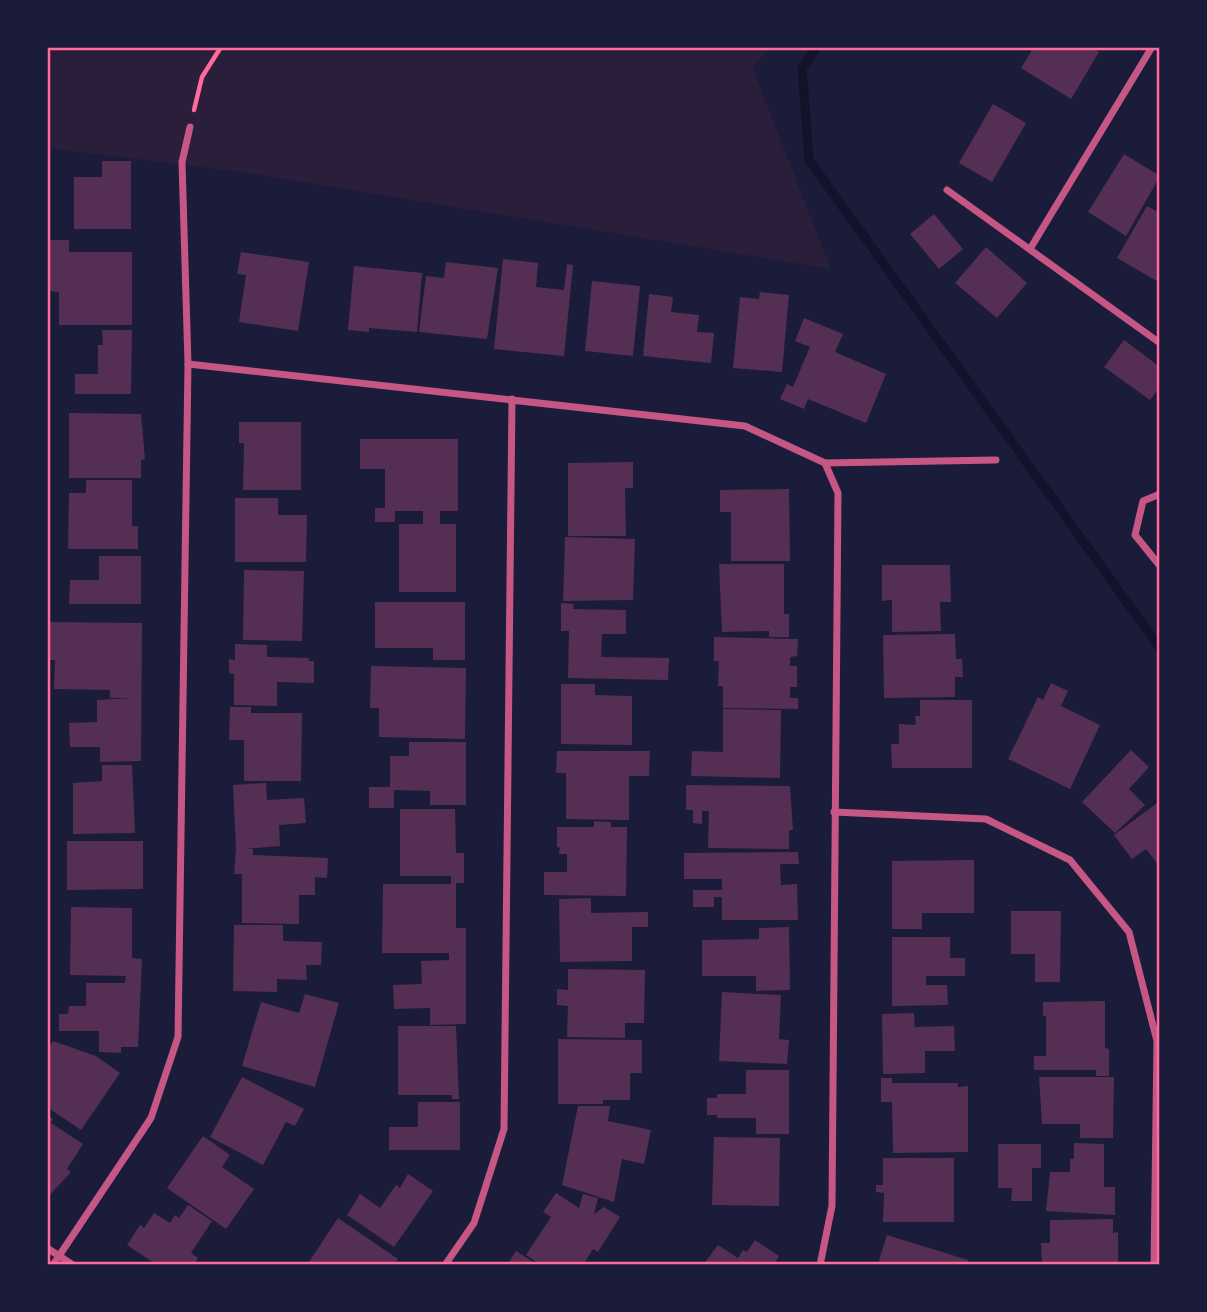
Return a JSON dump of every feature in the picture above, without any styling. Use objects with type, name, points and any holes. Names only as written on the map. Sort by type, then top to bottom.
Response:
[{"type":"street","points":[[1030,249],[1152,47]]},
{"type":"street","points":[[53,1265],[151,1118],[178,1037],[188,364],[182,162],[190,127]]},
{"type":"street","points":[[947,190],[1160,343]]},
{"type":"street","points":[[188,364],[745,426],[825,463],[996,460]]},
{"type":"street","points":[[445,1265],[474,1223],[504,1129],[512,399]]},
{"type":"street","points":[[820,1265],[832,1206],[838,493],[825,463]]},
{"type":"street","points":[[1160,494],[1143,501],[1135,535],[1160,566]]},
{"type":"street","points":[[834,813],[986,819],[1070,860],[1129,932],[1157,1041],[1154,1265]]},
{"type":"street","points":[[47,1248],[73,1265]]},
{"type":"path","points":[[190,127],[202,77],[220,47]]},
{"type":"shaded area","points":[[47,47],[771,47],[752,67],[831,269],[242,172],[47,148]]},
{"type":"building","points":[[1034,47],[1091,47],[1099,52],[1071,99],[1021,68]]},
{"type":"building","points":[[993,104],[1026,123],[992,182],[959,163]]},
{"type":"building","points":[[1124,154],[1160,176],[1126,236],[1088,212]]},
{"type":"building","points":[[102,161],[131,161],[131,229],[74,229],[74,177],[102,177]]},
{"type":"building","points":[[1147,206],[1160,213],[1160,275],[1157,281],[1117,258]]},
{"type":"building","points":[[934,214],[963,249],[939,269],[910,234]]},
{"type":"building","points":[[47,240],[69,240],[69,252],[132,252],[132,325],[59,325],[59,292],[47,291]]},
{"type":"building","points":[[986,247],[1027,283],[997,318],[955,283]]},
{"type":"building","points":[[241,252],[309,262],[298,331],[239,322],[246,275],[237,274]]},
{"type":"building","points":[[503,259],[538,263],[536,287],[564,290],[567,264],[573,265],[564,356],[494,349]]},
{"type":"building","points":[[446,262],[498,268],[487,339],[419,332],[426,276],[444,278]]},
{"type":"building","points":[[354,266],[422,273],[417,332],[369,328],[369,332],[348,330]]},
{"type":"building","points":[[592,281],[640,286],[633,356],[585,351]]},
{"type":"building","points":[[760,292],[789,295],[782,372],[733,368],[740,297],[759,299]]},
{"type":"building","points":[[649,294],[673,297],[671,312],[699,315],[697,332],[714,333],[711,363],[643,356]]},
{"type":"building","points":[[804,318],[843,334],[835,352],[886,374],[866,423],[808,399],[804,409],[780,399],[787,384],[793,387],[810,347],[795,341]]},
{"type":"building","points":[[102,330],[132,330],[131,394],[75,394],[75,374],[98,374],[98,345],[103,345]]},
{"type":"building","points":[[1124,340],[1160,367],[1160,387],[1150,400],[1104,367]]},
{"type":"building","points":[[69,413],[141,414],[145,459],[141,460],[141,478],[69,478]]},
{"type":"building","points":[[239,422],[301,422],[301,490],[243,490],[244,443],[239,443]]},
{"type":"building","points":[[360,439],[458,439],[458,511],[440,511],[440,524],[456,524],[456,592],[399,592],[399,524],[423,524],[423,511],[395,511],[395,522],[375,522],[375,508],[385,508],[385,469],[360,469]]},
{"type":"building","points":[[633,462],[633,488],[625,488],[626,536],[568,536],[568,463]]},
{"type":"building","points":[[86,480],[132,480],[132,526],[138,526],[138,549],[68,549],[69,493],[86,493]]},
{"type":"building","points":[[789,489],[790,561],[731,561],[731,512],[720,512],[720,490]]},
{"type":"building","points":[[235,498],[278,498],[278,515],[307,515],[306,562],[235,562]]},
{"type":"building","points":[[565,537],[635,539],[633,600],[563,601]]},
{"type":"building","points":[[99,556],[141,556],[141,604],[69,604],[70,580],[99,580]]},
{"type":"building","points":[[719,564],[784,564],[784,614],[789,614],[789,637],[769,637],[769,631],[722,632]]},
{"type":"building","points":[[882,565],[950,565],[951,602],[940,602],[941,631],[892,632],[892,600],[882,601]]},
{"type":"building","points":[[244,570],[304,571],[302,641],[243,640]]},
{"type":"building","points":[[375,602],[465,602],[465,660],[433,660],[433,648],[375,648]]},
{"type":"building","points":[[561,603],[574,604],[573,609],[626,610],[626,634],[602,634],[601,657],[669,658],[668,680],[568,678],[569,631],[561,631]]},
{"type":"building","points":[[47,622],[142,623],[141,761],[100,762],[100,747],[70,747],[69,723],[97,722],[97,700],[133,698],[110,698],[110,690],[54,689],[55,660],[47,660]]},
{"type":"building","points":[[955,634],[956,659],[962,659],[963,677],[955,677],[955,697],[884,698],[883,635]]},
{"type":"building","points":[[714,637],[798,639],[797,656],[790,657],[790,666],[797,666],[797,687],[790,687],[790,698],[798,698],[798,709],[723,708],[723,686],[718,686],[719,661],[714,661]]},
{"type":"building","points":[[235,644],[267,645],[267,657],[309,658],[309,661],[314,661],[314,683],[277,682],[277,706],[234,705],[234,674],[229,673],[229,659],[235,660]]},
{"type":"building","points":[[371,666],[466,668],[465,739],[379,737],[379,708],[370,708]]},
{"type":"building","points":[[1051,683],[1068,691],[1061,706],[1100,725],[1070,789],[1008,759],[1038,697],[1043,700]]},
{"type":"building","points":[[561,684],[595,684],[595,695],[632,696],[632,745],[561,744]]},
{"type":"building","points":[[920,700],[972,700],[972,768],[892,768],[891,744],[899,744],[899,724],[916,725],[915,716],[920,716]]},
{"type":"building","points":[[230,707],[251,707],[251,713],[302,713],[301,781],[244,781],[244,740],[229,740]]},
{"type":"building","points":[[723,709],[781,710],[780,778],[691,776],[692,751],[723,752]]},
{"type":"building","points":[[409,742],[466,742],[466,805],[430,805],[430,791],[394,790],[394,808],[369,808],[369,787],[390,787],[390,756],[409,756]]},
{"type":"building","points":[[1131,750],[1149,767],[1129,789],[1145,805],[1115,833],[1082,802]]},
{"type":"building","points":[[557,751],[650,751],[649,776],[629,776],[629,820],[566,819],[566,773],[556,773]]},
{"type":"building","points":[[102,765],[132,765],[135,833],[73,834],[73,783],[102,781]]},
{"type":"building","points":[[266,783],[267,800],[304,798],[306,823],[279,825],[280,846],[245,849],[253,849],[253,855],[328,858],[327,878],[315,877],[315,895],[299,895],[299,924],[242,923],[242,874],[234,874],[236,849],[233,785]]},
{"type":"building","points":[[686,785],[790,786],[793,830],[789,830],[789,849],[708,848],[709,811],[702,811],[702,824],[693,823],[693,810],[686,810]]},
{"type":"building","points":[[1160,801],[1160,867],[1146,849],[1132,859],[1114,835]]},
{"type":"building","points":[[400,809],[455,809],[456,853],[464,853],[464,883],[456,883],[456,928],[466,928],[466,1024],[430,1025],[430,1008],[394,1009],[393,985],[422,984],[421,961],[449,960],[449,953],[382,953],[383,884],[451,884],[451,876],[400,876]]},
{"type":"building","points":[[594,821],[611,822],[611,827],[627,827],[626,896],[544,895],[544,872],[567,872],[567,854],[559,854],[560,847],[557,848],[557,827],[594,827]]},
{"type":"building","points":[[67,841],[143,841],[143,889],[67,890]]},
{"type":"building","points":[[798,852],[799,864],[780,864],[781,885],[797,884],[798,920],[722,920],[722,897],[714,897],[714,907],[693,907],[693,890],[722,890],[722,879],[684,879],[684,853]]},
{"type":"building","points":[[974,860],[974,913],[922,913],[922,929],[892,929],[892,861]]},
{"type":"building","points":[[591,898],[591,913],[648,912],[648,927],[632,927],[632,961],[560,962],[559,899]]},
{"type":"building","points":[[71,907],[132,908],[132,958],[142,959],[138,1047],[121,1047],[121,1053],[99,1052],[99,1031],[59,1031],[59,1014],[68,1014],[69,1006],[86,1006],[86,983],[125,983],[126,976],[70,975]]},
{"type":"building","points":[[1011,911],[1061,911],[1060,982],[1035,982],[1035,954],[1011,954]]},
{"type":"building","points":[[234,925],[283,925],[283,941],[322,942],[321,965],[306,965],[307,980],[277,979],[277,992],[233,991]]},
{"type":"building","points":[[789,927],[790,990],[756,991],[756,976],[702,976],[702,940],[759,939],[759,928]]},
{"type":"building","points":[[892,937],[950,937],[950,958],[965,958],[965,976],[926,976],[926,985],[947,985],[948,1005],[892,1006]]},
{"type":"building","points":[[568,969],[645,970],[644,1023],[625,1023],[625,1038],[567,1037],[568,1006],[557,1005],[557,989],[568,990]]},
{"type":"building","points":[[722,992],[781,995],[779,1039],[789,1040],[787,1064],[719,1061]]},
{"type":"building","points":[[305,994],[339,1003],[315,1087],[242,1066],[261,1002],[299,1013]]},
{"type":"building","points":[[1105,1001],[1105,1048],[1109,1049],[1109,1076],[1096,1076],[1096,1070],[1034,1070],[1034,1056],[1046,1056],[1046,1016],[1043,1016],[1043,1002]]},
{"type":"building","points":[[914,1013],[915,1027],[954,1026],[955,1051],[925,1051],[925,1073],[883,1074],[882,1014]]},
{"type":"building","points":[[398,1026],[456,1026],[459,1099],[452,1099],[452,1095],[398,1095]]},
{"type":"building","points":[[558,1039],[642,1040],[642,1073],[630,1073],[630,1100],[603,1100],[603,1104],[558,1104]]},
{"type":"building","points":[[53,1041],[96,1056],[120,1073],[81,1130],[47,1107],[47,1050]]},
{"type":"building","points":[[746,1070],[789,1070],[789,1134],[756,1134],[756,1118],[717,1118],[717,1115],[707,1115],[707,1098],[717,1098],[717,1094],[746,1094]]},
{"type":"building","points":[[242,1077],[304,1109],[295,1126],[286,1122],[263,1165],[210,1137]]},
{"type":"building","points":[[1039,1077],[1114,1077],[1113,1138],[1080,1138],[1080,1124],[1042,1124]]},
{"type":"building","points":[[881,1078],[892,1078],[892,1083],[958,1083],[958,1087],[968,1086],[968,1152],[893,1153],[892,1102],[881,1102]]},
{"type":"building","points":[[418,1102],[460,1102],[460,1150],[389,1150],[389,1127],[418,1127]]},
{"type":"building","points":[[578,1106],[610,1106],[608,1121],[651,1130],[644,1164],[622,1159],[614,1202],[562,1185]]},
{"type":"building","points":[[47,1115],[53,1119],[51,1123],[83,1144],[67,1169],[71,1172],[47,1198]]},
{"type":"building","points":[[203,1136],[230,1155],[222,1167],[254,1189],[226,1229],[167,1188]]},
{"type":"building","points":[[714,1137],[780,1138],[779,1206],[712,1205]]},
{"type":"building","points":[[1074,1143],[1104,1144],[1104,1187],[1115,1187],[1115,1215],[1046,1211],[1050,1172],[1070,1172],[1070,1159],[1074,1159]]},
{"type":"building","points":[[998,1144],[1041,1144],[1041,1168],[1032,1168],[1032,1201],[1011,1201],[1012,1188],[998,1188]]},
{"type":"building","points":[[883,1158],[954,1158],[954,1222],[883,1222],[884,1193],[876,1192],[876,1185],[883,1185]]},
{"type":"building","points":[[408,1174],[433,1191],[394,1247],[347,1215],[360,1194],[380,1208],[396,1185],[400,1188]]},
{"type":"building","points":[[556,1193],[579,1208],[583,1194],[598,1198],[594,1214],[604,1207],[620,1217],[598,1252],[593,1249],[583,1265],[541,1265],[526,1255],[551,1217],[543,1212]]},
{"type":"building","points":[[188,1205],[212,1221],[191,1253],[198,1258],[194,1265],[157,1265],[127,1245],[140,1225],[144,1228],[154,1213],[170,1223],[175,1215],[179,1218]]},
{"type":"building","points":[[338,1218],[398,1259],[394,1265],[307,1265]]},
{"type":"building","points":[[1113,1219],[1113,1233],[1118,1232],[1118,1265],[1042,1265],[1041,1243],[1050,1243],[1050,1220]]},
{"type":"building","points":[[887,1235],[968,1260],[966,1265],[884,1265],[879,1260]]},
{"type":"building","points":[[755,1240],[779,1256],[774,1265],[703,1265],[718,1245],[738,1258],[743,1250],[747,1252]]},
{"type":"building","points":[[516,1251],[538,1265],[507,1265]]},
{"type":"waterway","points":[[817,47],[802,68],[809,160],[1160,648]]}]
